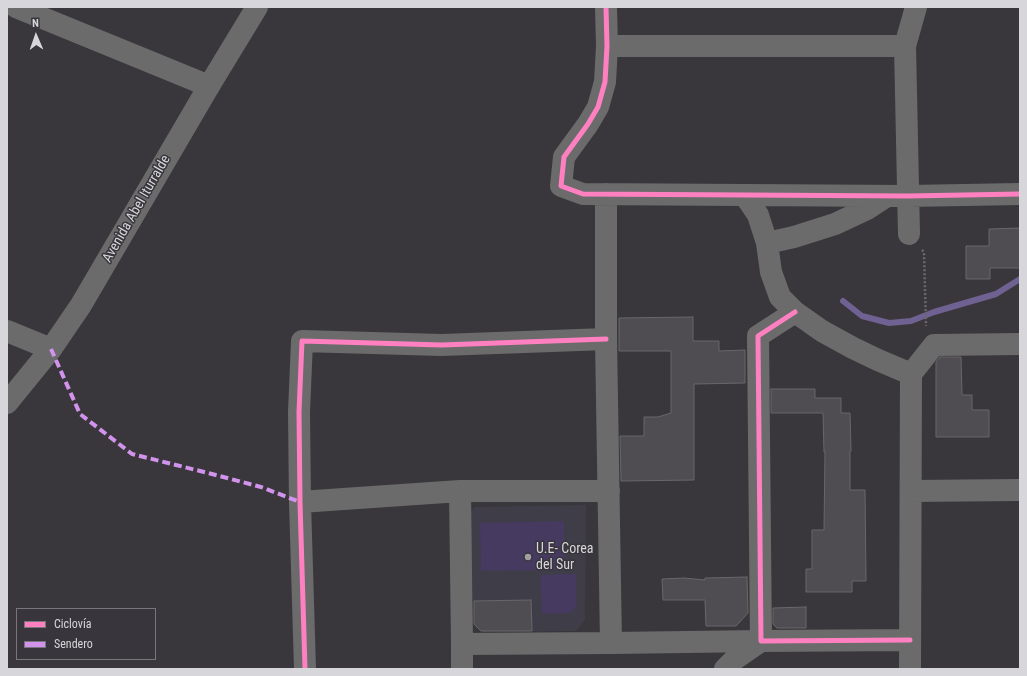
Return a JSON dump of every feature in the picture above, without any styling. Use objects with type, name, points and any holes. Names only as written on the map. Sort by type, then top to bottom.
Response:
[{"type":"street","points":[[16,7],[209,86]]},
{"type":"street","name":"Avenida Abel Iturralde","points":[[7,403],[50,349],[82,305],[209,86],[257,7]]},
{"type":"street","points":[[606,7],[607,46],[604,82],[598,107],[588,124],[564,157],[561,186],[583,194],[898,196],[1020,194]]},
{"type":"street","points":[[909,234],[898,196],[905,46],[916,7]]},
{"type":"street","points":[[607,46],[905,46]]},
{"type":"street","points":[[606,194],[606,339],[611,643]]},
{"type":"street","points":[[744,195],[758,215],[767,243],[771,272],[780,296],[795,312],[822,331],[853,348],[911,374]]},
{"type":"street","points":[[767,243],[835,224],[898,196]]},
{"type":"street","points":[[761,640],[758,336],[795,312]]},
{"type":"street","points":[[7,331],[50,349]]},
{"type":"street","points":[[305,669],[298,412],[302,341],[442,345],[606,339]]},
{"type":"street","points":[[910,669],[911,374],[934,345],[1020,344]]},
{"type":"street","points":[[911,490],[1020,490]]},
{"type":"street","points":[[300,502],[460,491],[609,491]]},
{"type":"street","points":[[460,491],[462,669]]},
{"type":"street","points":[[725,669],[735,659],[761,640]]},
{"type":"street","points":[[462,644],[761,640],[910,640]]},
{"type":"path","points":[[909,234],[924,252],[926,329]]},
{"type":"shaded area","name":"U.E- Corea del Sur","points":[[586,505],[585,620],[576,631],[483,632],[474,624],[470,513],[475,507]]},
{"type":"shaded area","points":[[564,521],[565,570],[481,571],[480,523]]},
{"type":"shaded area","points":[[576,574],[576,607],[571,613],[542,614],[540,575]]},
{"type":"building","points":[[1020,228],[1020,268],[990,268],[990,279],[966,279],[966,246],[989,246],[989,229]]},
{"type":"building","points":[[693,317],[693,341],[719,341],[719,351],[745,350],[745,383],[694,384],[694,480],[621,481],[620,436],[644,436],[644,417],[658,417],[671,413],[671,351],[619,351],[619,318]]},
{"type":"building","points":[[940,357],[961,357],[962,395],[972,395],[972,410],[989,410],[989,437],[936,437],[936,362]]},
{"type":"building","points":[[771,389],[815,389],[815,398],[841,398],[841,413],[850,413],[850,490],[865,490],[866,581],[852,581],[852,592],[806,592],[806,569],[812,569],[812,530],[824,530],[825,452],[823,413],[771,413]]},
{"type":"building","points":[[747,577],[748,613],[736,626],[706,626],[705,600],[663,600],[662,579],[684,578],[705,580],[705,578]]},
{"type":"building","points":[[531,600],[532,631],[481,631],[474,624],[474,601]]},
{"type":"building","points":[[806,607],[806,628],[777,628],[773,624],[773,608]]},
{"type":"waterway","points":[[843,301],[862,316],[889,323],[911,321],[934,312],[996,294],[1020,279]]},
{"type":"marked path","points":[[51,349],[80,414],[132,454],[261,487],[300,502]]},
{"type":"cycle path","points":[[606,7],[607,46],[605,82],[598,107],[588,124],[564,157],[561,186],[583,194],[908,196],[1020,194]]},
{"type":"cycle path","points":[[795,312],[758,336],[761,641],[910,640]]},
{"type":"cycle path","points":[[305,669],[299,412],[302,341],[442,345],[606,339]]},
{"type":"place","name":"U.E- Corea del Sur","points":[[528,557]]}]
